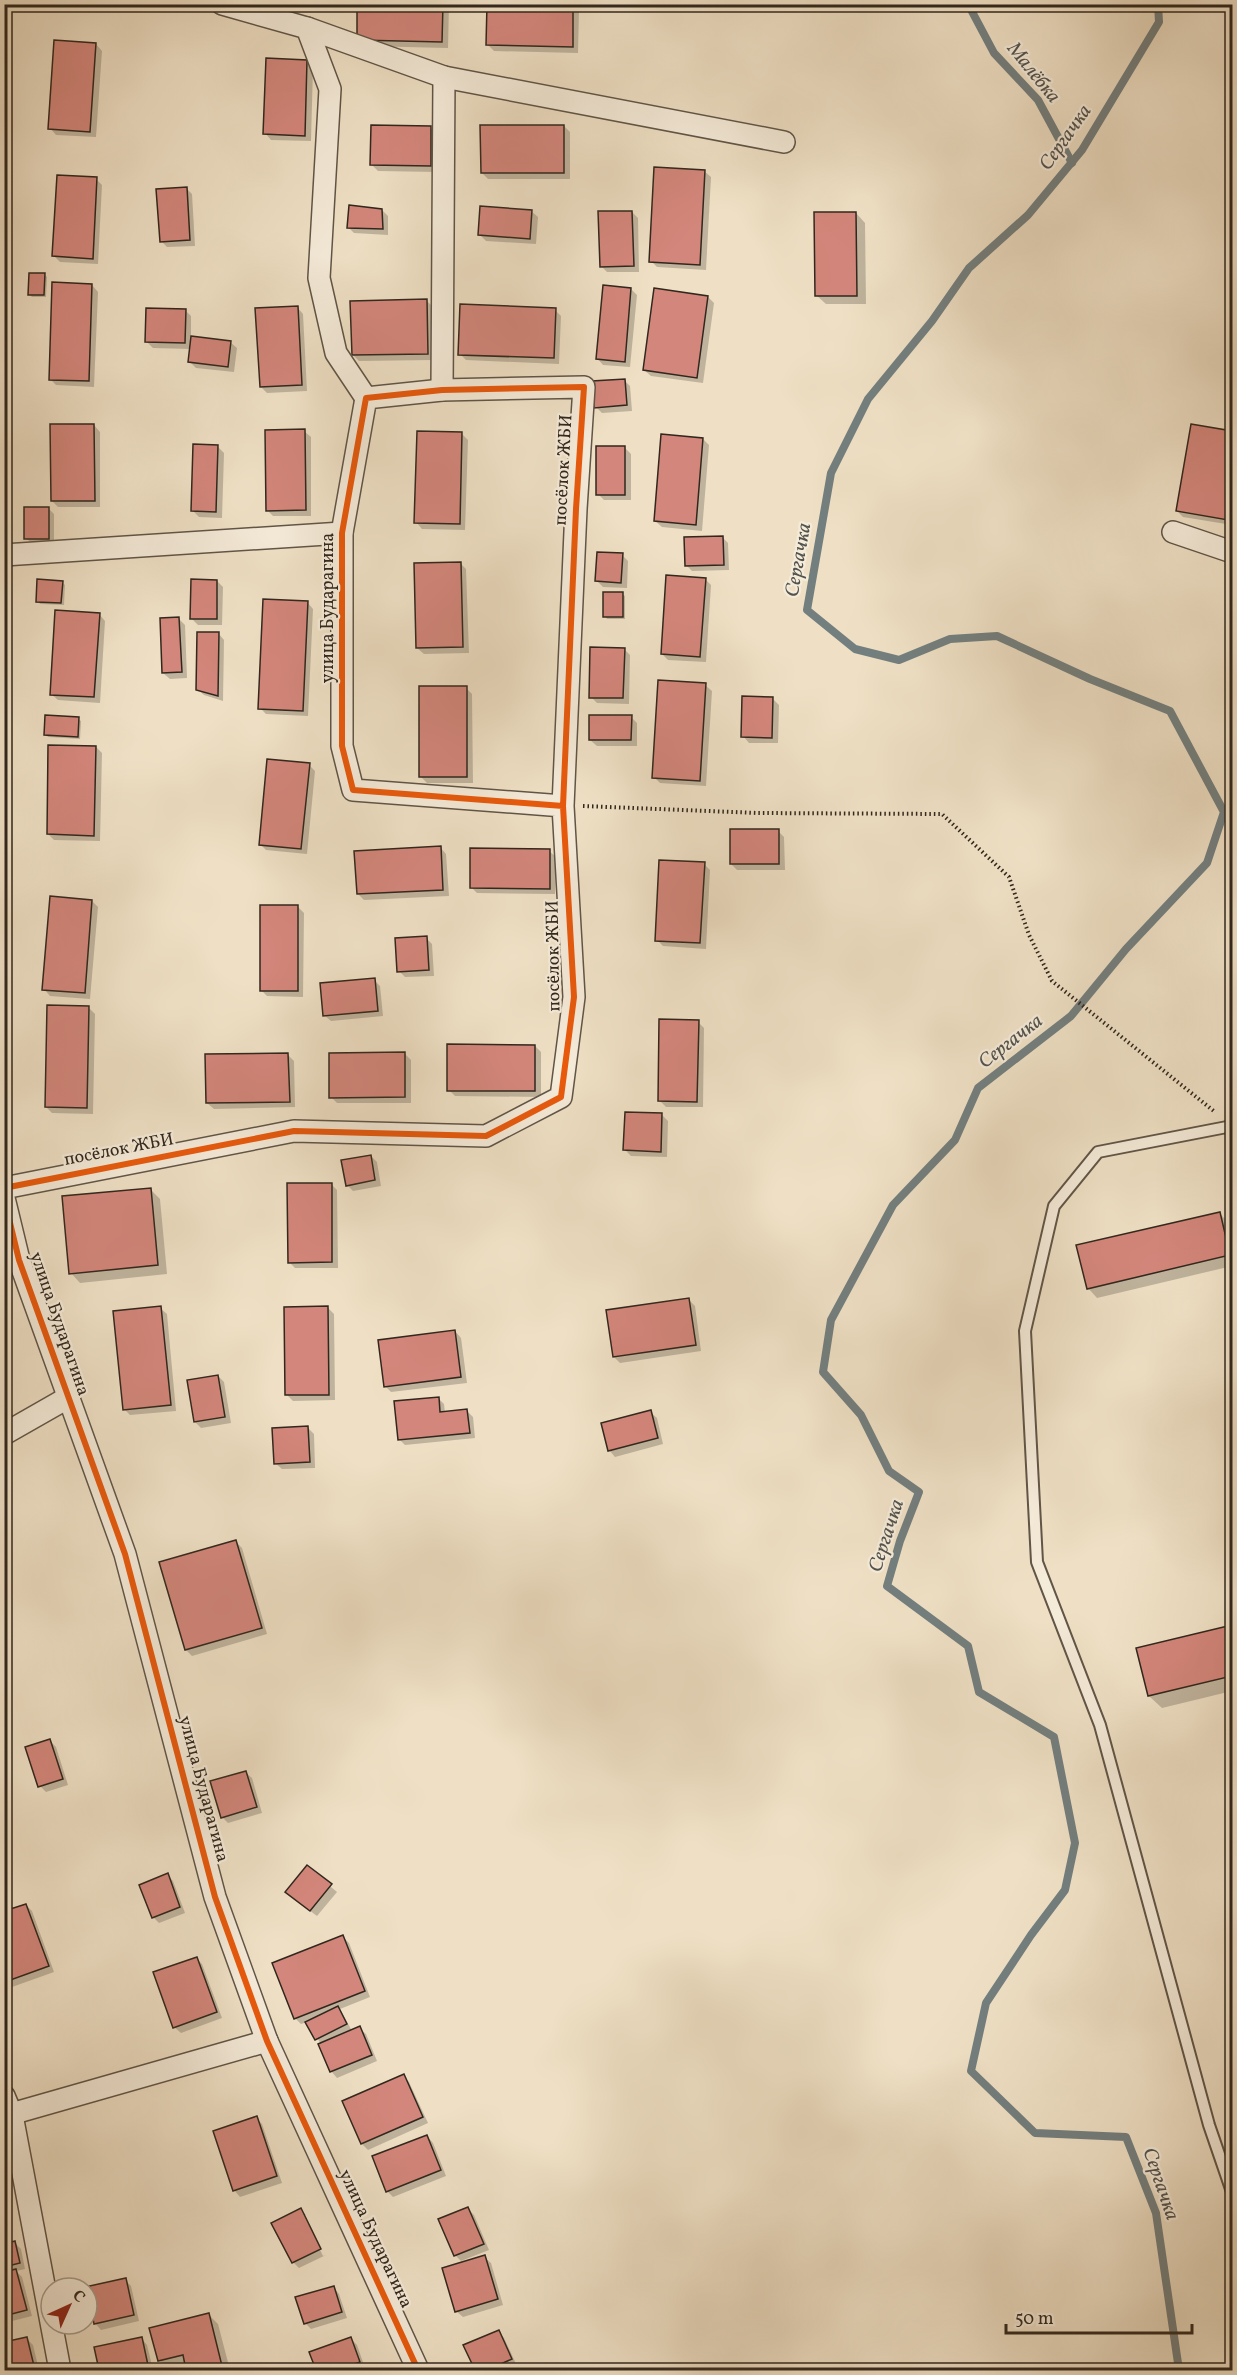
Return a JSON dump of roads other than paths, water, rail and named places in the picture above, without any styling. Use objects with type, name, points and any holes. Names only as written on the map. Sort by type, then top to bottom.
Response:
[{"type":"street","points":[[222,4],[307,28],[444,77],[784,142]]},
{"type":"street","points":[[307,28],[330,89],[320,278],[336,353],[366,398],[442,390],[444,77]]},
{"type":"street","name":"посёлок ЖБИ","points":[[4,1188],[294,1131],[486,1136],[561,1097],[574,997],[563,806],[584,387],[442,390]]},
{"type":"street","name":"улица Бударагина","points":[[366,398],[342,533],[342,746],[353,790],[563,806]]},
{"type":"street","points":[[1173,532],[1233,552]]},
{"type":"street","name":"улица Бударагина","points":[[4,555],[342,533]]},
{"type":"street","name":"улица Бударагина","points":[[4,1198],[19,1260],[125,1554],[216,1897],[267,2041],[418,2370]]},
{"type":"street","points":[[4,1434],[69,1397]]},
{"type":"street","points":[[60,2370],[7,2109],[267,2041]]},
{"type":"lane","points":[[1232,1126],[1098,1152],[1054,1206],[1025,1331],[1037,1563],[1100,1725],[1209,2126],[1233,2192]]},
{"type":"waterway","name":"Малёбка","points":[[968,4],[994,53],[1038,100],[1072,163]]},
{"type":"waterway","name":"Сергачка","points":[[1158,4],[1159,22],[1082,150],[1028,215],[969,268],[932,321],[868,399],[831,473],[807,610],[855,649],[899,660],[950,639],[997,636],[1090,679],[1170,711],[1224,812],[1207,863],[1126,949],[1071,1016],[978,1088],[955,1140],[893,1205],[831,1320],[823,1372],[861,1415],[889,1471],[919,1492],[900,1541],[887,1586],[968,1646],[979,1692],[1054,1737],[1075,1843],[1065,1890],[1031,1935],[986,2003],[971,2071],[1035,2133],[1126,2137],[1156,2213],[1179,2370]]}]
